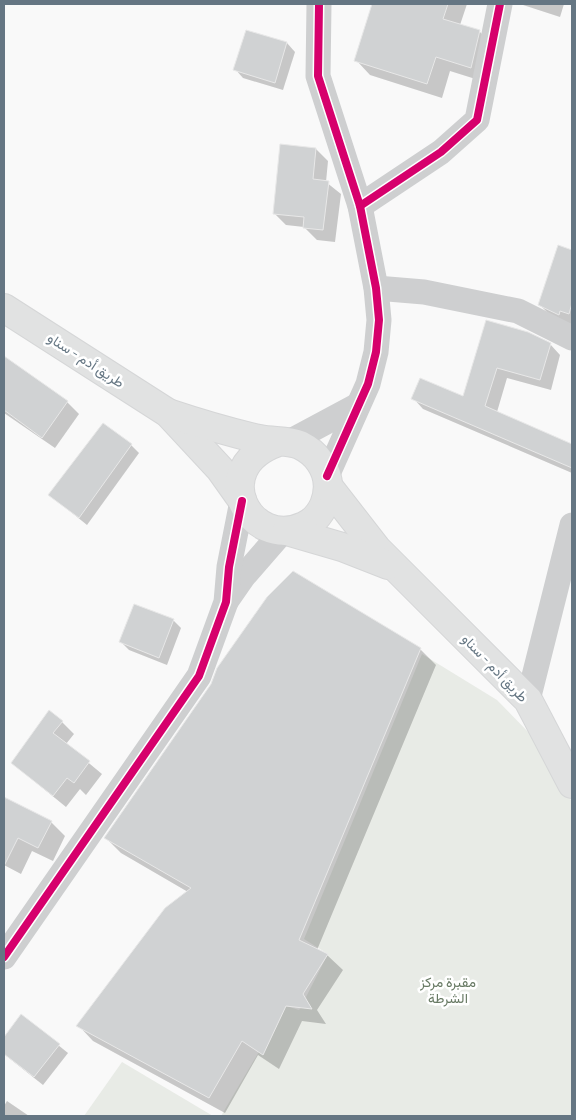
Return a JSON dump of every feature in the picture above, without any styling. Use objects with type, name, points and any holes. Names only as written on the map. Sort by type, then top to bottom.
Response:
[{"type":"main road","name":"طريق أدم - سناو","points":[[4,308],[168,413],[207,455],[242,500]]},
{"type":"main road","name":"طريق أدم - سناو","points":[[168,413],[240,435],[282,443]]},
{"type":"main road","points":[[282,443],[309,450],[317,457],[328,481],[327,497],[317,516],[308,524],[285,531],[273,529],[258,522],[247,510],[242,500],[240,485],[242,471],[250,458],[262,448],[282,443]]},
{"type":"main road","name":"طريق أدم - سناو","points":[[328,481],[360,529],[396,568],[528,700],[572,784]]},
{"type":"main road","name":"طريق أدم - سناو","points":[[285,531],[342,547],[396,568]]},
{"type":"street","points":[[319,4],[318,76],[360,206],[376,288],[379,320],[376,352],[368,384],[328,481]]},
{"type":"street","points":[[360,206],[441,152],[477,120],[500,4]]},
{"type":"street","points":[[376,288],[424,292],[518,311],[572,338]]},
{"type":"street","points":[[282,443],[358,405]]},
{"type":"street","points":[[226,602],[229,567],[242,500]]},
{"type":"street","points":[[528,700],[572,525]]},
{"type":"street","points":[[4,957],[199,676],[226,602],[243,577],[285,531]]},
{"type":"green space","name":"مقبرة مركز الشرطة","points":[[422,654],[497,700],[535,739],[572,802],[572,1116],[221,1116],[286,1006],[299,1010],[307,1001],[306,997],[328,954],[304,939]]},
{"type":"green space","points":[[122,1062],[213,1116],[84,1116]]},
{"type":"building","points":[[372,4],[448,4],[443,19],[480,30],[471,68],[436,57],[427,84],[354,61]]},
{"type":"building","points":[[246,30],[287,42],[275,83],[233,70]]},
{"type":"building","points":[[280,144],[316,148],[313,179],[329,181],[323,230],[303,228],[304,217],[273,214]]},
{"type":"building","points":[[558,245],[572,250],[572,303],[569,314],[560,311],[559,315],[538,305]]},
{"type":"building","points":[[486,320],[528,332],[551,343],[540,380],[497,368],[485,406],[572,444],[572,468],[411,399],[420,378],[463,396]]},
{"type":"building","points":[[4,356],[68,401],[42,438],[4,410]]},
{"type":"building","points":[[103,423],[132,444],[79,518],[48,495]]},
{"type":"building","points":[[293,571],[421,648],[299,940],[328,954],[303,994],[312,1009],[286,1006],[263,1055],[242,1041],[209,1098],[76,1026],[165,908],[191,888],[104,838],[211,684],[217,668],[267,597]]},
{"type":"building","points":[[134,604],[174,619],[159,658],[119,642]]},
{"type":"building","points":[[49,710],[63,721],[53,733],[90,761],[74,783],[67,778],[53,796],[11,763]]},
{"type":"building","points":[[4,797],[52,821],[38,848],[18,838],[4,866]]},
{"type":"building","points":[[21,1014],[60,1044],[34,1077],[4,1054],[4,1037]]},
{"type":"cycle path","points":[[319,4],[318,76],[360,206],[376,288],[379,320],[376,352],[368,384],[327,476]]},
{"type":"cycle path","points":[[360,206],[441,152],[477,120],[500,4]]},
{"type":"cycle path","points":[[4,957],[199,676],[226,602],[229,567],[242,501]]}]
